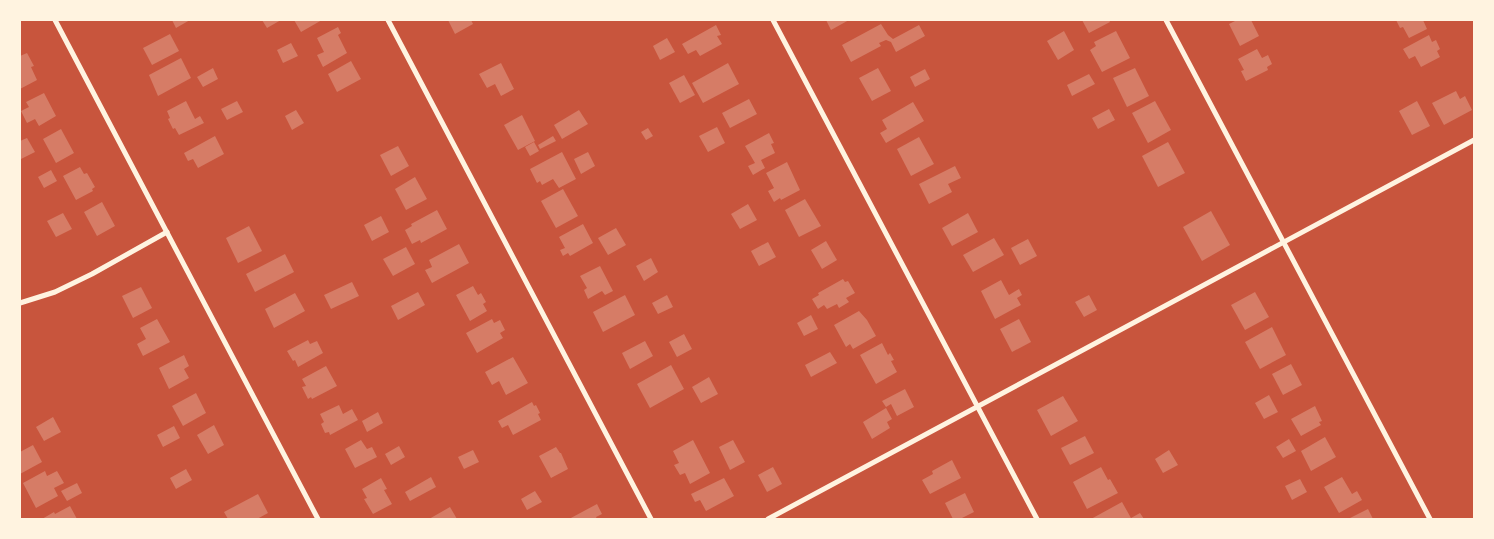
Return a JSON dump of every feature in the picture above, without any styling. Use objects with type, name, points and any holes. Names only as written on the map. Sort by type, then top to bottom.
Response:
[{"type":"street","points":[[55,20],[318,519]]},
{"type":"street","points":[[388,20],[651,519]]},
{"type":"street","points":[[773,20],[1037,519]]},
{"type":"street","points":[[1166,20],[1430,519]]},
{"type":"street","points":[[768,519],[1474,140]]},
{"type":"street","points":[[20,303],[55,292],[100,270],[167,232]]},
{"type":"building","points":[[172,20],[190,20],[176,28]]},
{"type":"building","points":[[262,20],[281,20],[267,28]]},
{"type":"building","points":[[294,20],[322,20],[301,32]]},
{"type":"building","points":[[448,20],[471,20],[473,24],[455,34]]},
{"type":"building","points":[[826,20],[849,20],[831,30]]},
{"type":"building","points":[[1082,20],[1109,20],[1110,22],[1089,33]]},
{"type":"building","points":[[1237,20],[1251,20],[1259,36],[1240,46],[1229,24]]},
{"type":"building","points":[[1396,20],[1423,20],[1427,29],[1409,38],[1403,27],[1400,28]]},
{"type":"building","points":[[881,24],[893,39],[919,25],[925,36],[896,52],[891,42],[886,40],[879,43],[881,46],[851,62],[842,45]]},
{"type":"building","points":[[716,25],[721,35],[717,36],[722,44],[700,56],[696,50],[688,54],[682,44]]},
{"type":"building","points":[[338,27],[341,33],[338,35],[347,53],[323,67],[317,55],[324,52],[317,38]]},
{"type":"building","points":[[1064,31],[1074,50],[1058,60],[1047,41]]},
{"type":"building","points":[[1116,31],[1130,58],[1102,72],[1090,50],[1096,46],[1094,42]]},
{"type":"building","points":[[170,34],[179,51],[152,65],[143,48]]},
{"type":"building","points":[[1429,35],[1432,42],[1436,40],[1440,49],[1437,51],[1440,57],[1421,67],[1415,56],[1409,59],[1403,49]]},
{"type":"building","points":[[667,38],[675,52],[660,60],[653,46]]},
{"type":"building","points":[[291,43],[298,56],[283,63],[277,50]]},
{"type":"building","points":[[1257,49],[1262,58],[1268,55],[1272,64],[1267,67],[1268,70],[1246,81],[1241,71],[1244,70],[1238,59]]},
{"type":"building","points":[[27,53],[34,66],[31,67],[37,80],[20,89],[20,56]]},
{"type":"building","points":[[181,58],[191,78],[158,96],[149,75]]},
{"type":"building","points":[[351,61],[361,79],[337,92],[328,74]]},
{"type":"building","points":[[501,63],[514,89],[501,96],[495,84],[487,88],[479,74]]},
{"type":"building","points":[[728,63],[739,84],[703,103],[692,83]]},
{"type":"building","points":[[213,68],[218,79],[203,87],[197,77]]},
{"type":"building","points":[[878,68],[891,91],[872,101],[859,78]]},
{"type":"building","points":[[1135,68],[1149,96],[1127,107],[1113,78]]},
{"type":"building","points":[[925,69],[930,79],[915,87],[910,77]]},
{"type":"building","points":[[1089,74],[1095,84],[1072,96],[1067,85]]},
{"type":"building","points":[[684,75],[695,95],[680,103],[669,83]]},
{"type":"building","points":[[1456,91],[1460,99],[1465,96],[1472,110],[1444,125],[1432,103]]},
{"type":"building","points":[[44,93],[56,116],[39,126],[35,119],[27,123],[21,111],[29,107],[26,102]]},
{"type":"building","points":[[749,99],[757,114],[730,128],[722,113]]},
{"type":"building","points":[[186,101],[195,119],[200,116],[204,123],[179,135],[175,128],[173,129],[168,119],[170,118],[167,111]]},
{"type":"building","points":[[237,101],[243,112],[227,120],[221,109]]},
{"type":"building","points":[[1155,101],[1171,130],[1148,143],[1132,113]]},
{"type":"building","points":[[1417,101],[1430,126],[1412,135],[1399,111]]},
{"type":"building","points":[[913,102],[924,121],[886,143],[880,133],[887,129],[882,120]]},
{"type":"building","points":[[1109,109],[1115,120],[1098,129],[1092,118]]},
{"type":"building","points":[[296,110],[304,123],[292,130],[285,116]]},
{"type":"building","points":[[579,110],[588,124],[562,139],[554,125]]},
{"type":"building","points":[[522,115],[535,141],[518,150],[504,125]]},
{"type":"building","points":[[717,127],[725,143],[708,152],[699,136]]},
{"type":"building","points":[[648,128],[653,136],[646,140],[641,132]]},
{"type":"building","points":[[61,129],[74,153],[56,163],[43,139]]},
{"type":"building","points":[[769,133],[774,143],[771,144],[775,153],[761,160],[765,168],[753,175],[748,166],[755,163],[745,146]]},
{"type":"building","points":[[215,136],[224,154],[198,168],[193,159],[188,161],[184,153]]},
{"type":"building","points":[[553,136],[556,141],[540,149],[538,145]]},
{"type":"building","points":[[919,137],[934,164],[911,176],[897,149]]},
{"type":"building","points":[[27,138],[35,152],[21,159],[20,141]]},
{"type":"building","points":[[534,142],[539,151],[530,156],[525,147]]},
{"type":"building","points":[[1168,142],[1185,173],[1158,187],[1142,156]]},
{"type":"building","points":[[398,146],[409,166],[391,176],[380,155]]},
{"type":"building","points":[[562,152],[576,179],[559,188],[553,179],[542,185],[540,181],[537,183],[530,169]]},
{"type":"building","points":[[588,152],[595,166],[581,174],[574,159]]},
{"type":"building","points":[[787,162],[800,190],[774,202],[768,191],[774,188],[766,173]]},
{"type":"building","points":[[955,166],[961,178],[948,184],[952,192],[929,204],[919,184]]},
{"type":"building","points":[[80,167],[84,174],[87,173],[95,187],[92,189],[93,191],[76,200],[63,176]]},
{"type":"building","points":[[51,170],[57,181],[44,188],[38,177]]},
{"type":"building","points":[[415,177],[427,199],[406,210],[395,189]]},
{"type":"building","points":[[563,189],[578,216],[556,228],[541,201]]},
{"type":"building","points":[[805,199],[821,226],[799,237],[785,210]]},
{"type":"building","points":[[102,202],[115,226],[97,236],[84,212]]},
{"type":"building","points":[[748,204],[757,220],[740,229],[731,214]]},
{"type":"building","points":[[437,210],[447,229],[421,243],[420,240],[412,244],[405,230],[412,226],[411,224]]},
{"type":"building","points":[[1211,211],[1230,245],[1202,261],[1183,227]]},
{"type":"building","points":[[63,213],[72,229],[56,237],[47,221]]},
{"type":"building","points":[[968,213],[978,232],[952,246],[942,228]]},
{"type":"building","points":[[381,216],[389,232],[372,241],[364,225]]},
{"type":"building","points":[[583,224],[593,243],[570,256],[568,253],[563,256],[560,250],[565,248],[559,237]]},
{"type":"building","points":[[249,226],[262,251],[238,263],[226,238]]},
{"type":"building","points":[[616,228],[626,245],[608,255],[598,238]]},
{"type":"building","points":[[994,238],[1004,255],[973,272],[963,255]]},
{"type":"building","points":[[1028,239],[1037,256],[1020,265],[1011,248]]},
{"type":"building","points":[[826,241],[837,260],[822,269],[811,250]]},
{"type":"building","points":[[768,242],[776,257],[759,266],[751,251]]},
{"type":"building","points":[[459,244],[469,263],[432,283],[425,270],[432,267],[429,260]]},
{"type":"building","points":[[406,247],[415,264],[393,276],[383,259]]},
{"type":"building","points":[[285,254],[294,272],[255,292],[246,274]]},
{"type":"building","points":[[651,258],[658,272],[644,281],[636,266]]},
{"type":"building","points":[[600,266],[613,291],[605,295],[602,291],[588,299],[584,290],[587,288],[580,276]]},
{"type":"building","points":[[843,279],[845,282],[848,281],[855,293],[846,298],[849,302],[839,308],[837,304],[827,309],[824,305],[818,309],[812,299],[819,295],[818,293]]},
{"type":"building","points":[[1001,280],[1009,295],[1019,289],[1022,295],[1017,298],[1021,305],[995,319],[981,291]]},
{"type":"building","points":[[352,282],[359,296],[331,309],[324,295]]},
{"type":"building","points":[[473,286],[478,295],[481,293],[486,302],[483,304],[487,311],[470,321],[456,295]]},
{"type":"building","points":[[141,287],[152,308],[133,318],[122,296]]},
{"type":"building","points":[[418,292],[425,305],[398,320],[391,306]]},
{"type":"building","points":[[1255,292],[1269,317],[1245,330],[1231,305]]},
{"type":"building","points":[[295,293],[305,311],[274,328],[265,309]]},
{"type":"building","points":[[625,295],[635,315],[603,332],[593,312]]},
{"type":"building","points":[[667,295],[673,307],[658,314],[652,303]]},
{"type":"building","points":[[1089,295],[1097,310],[1084,317],[1075,302]]},
{"type":"building","points":[[859,311],[867,320],[876,336],[853,349],[850,344],[846,347],[834,325]]},
{"type":"building","points":[[811,315],[818,329],[804,336],[797,323]]},
{"type":"building","points":[[157,319],[170,342],[143,356],[137,344],[146,339],[140,328]]},
{"type":"building","points":[[492,319],[494,323],[500,320],[505,330],[500,333],[503,338],[477,353],[466,333]]},
{"type":"building","points":[[1019,319],[1031,342],[1012,352],[1000,329]]},
{"type":"building","points":[[1272,327],[1286,355],[1260,369],[1245,342]]},
{"type":"building","points":[[684,334],[692,349],[677,357],[669,342]]},
{"type":"building","points":[[308,340],[310,344],[317,341],[323,353],[298,367],[287,351]]},
{"type":"building","points":[[645,341],[653,356],[630,369],[622,353]]},
{"type":"building","points":[[882,343],[888,355],[890,353],[894,360],[891,361],[897,372],[876,384],[860,355]]},
{"type":"building","points":[[830,352],[837,363],[811,377],[805,365]]},
{"type":"building","points":[[184,355],[189,366],[184,369],[189,378],[169,389],[159,368]]},
{"type":"building","points":[[513,357],[528,383],[506,395],[499,381],[492,385],[485,372]]},
{"type":"building","points":[[1291,364],[1302,385],[1283,395],[1272,374]]},
{"type":"building","points":[[671,365],[684,389],[650,408],[637,384]]},
{"type":"building","points":[[326,366],[337,386],[312,399],[311,397],[308,399],[302,387],[306,386],[302,379]]},
{"type":"building","points":[[709,377],[718,394],[701,403],[692,387]]},
{"type":"building","points":[[905,389],[914,407],[897,416],[891,404],[886,407],[882,401]]},
{"type":"building","points":[[196,393],[206,413],[183,426],[172,406]]},
{"type":"building","points":[[1269,395],[1278,412],[1264,419],[1255,403]]},
{"type":"building","points":[[1063,396],[1078,421],[1051,436],[1037,410]]},
{"type":"building","points":[[532,402],[540,413],[538,414],[541,420],[513,435],[508,425],[502,428],[498,421]]},
{"type":"building","points":[[339,405],[343,414],[352,409],[358,420],[330,435],[329,432],[325,433],[321,424],[324,422],[320,414]]},
{"type":"building","points":[[1315,406],[1322,421],[1319,422],[1321,425],[1301,436],[1291,419]]},
{"type":"building","points":[[886,408],[892,419],[887,422],[890,428],[872,439],[863,422]]},
{"type":"building","points":[[378,412],[383,423],[367,432],[362,421]]},
{"type":"building","points":[[53,417],[61,432],[44,441],[36,427]]},
{"type":"building","points":[[214,425],[224,445],[208,454],[197,435]]},
{"type":"building","points":[[174,426],[180,438],[163,447],[157,435]]},
{"type":"building","points":[[1085,436],[1094,453],[1070,465],[1061,448]]},
{"type":"building","points":[[1325,437],[1336,457],[1311,471],[1301,451]]},
{"type":"building","points":[[1289,439],[1296,451],[1283,458],[1276,447]]},
{"type":"building","points":[[361,440],[367,449],[372,447],[377,457],[355,468],[345,449]]},
{"type":"building","points":[[693,440],[710,473],[690,484],[685,473],[680,475],[674,465],[679,463],[673,451]]},
{"type":"building","points":[[733,440],[745,462],[730,470],[719,447]]},
{"type":"building","points":[[33,445],[42,462],[20,474],[20,452]]},
{"type":"building","points":[[399,446],[405,457],[391,465],[385,454]]},
{"type":"building","points":[[556,447],[561,453],[568,469],[551,478],[539,456]]},
{"type":"building","points":[[473,450],[479,462],[464,469],[458,457]]},
{"type":"building","points":[[1169,450],[1178,465],[1163,473],[1155,459]]},
{"type":"building","points":[[952,460],[961,478],[930,494],[922,480],[933,474],[932,471]]},
{"type":"building","points":[[773,467],[782,484],[767,492],[758,475]]},
{"type":"building","points":[[1101,467],[1118,493],[1087,509],[1073,482]]},
{"type":"building","points":[[186,469],[192,480],[176,489],[170,478]]},
{"type":"building","points":[[45,471],[47,476],[57,471],[64,483],[54,488],[58,496],[36,508],[23,483]]},
{"type":"building","points":[[431,477],[436,487],[410,501],[405,492]]},
{"type":"building","points":[[1342,477],[1352,494],[1357,491],[1362,500],[1339,513],[1324,487]]},
{"type":"building","points":[[381,478],[387,489],[384,490],[392,504],[373,514],[364,499],[367,498],[362,489]]},
{"type":"building","points":[[724,478],[734,496],[706,511],[700,500],[695,502],[691,494]]},
{"type":"building","points":[[1300,479],[1307,492],[1292,500],[1285,486]]},
{"type":"building","points":[[77,483],[82,493],[67,501],[61,491]]},
{"type":"building","points":[[535,491],[542,502],[527,510],[521,499]]},
{"type":"building","points":[[965,493],[974,512],[960,519],[953,519],[945,503]]},
{"type":"building","points":[[258,494],[268,513],[257,519],[228,519],[224,512]]},
{"type":"building","points":[[1122,502],[1131,518],[1140,513],[1144,519],[1091,519]]},
{"type":"building","points":[[597,504],[602,514],[596,517],[597,519],[569,519]]},
{"type":"building","points":[[70,506],[77,519],[42,519],[54,512],[55,514]]},
{"type":"building","points":[[450,507],[457,519],[429,519]]},
{"type":"building","points":[[1368,509],[1373,519],[1348,519]]}]
